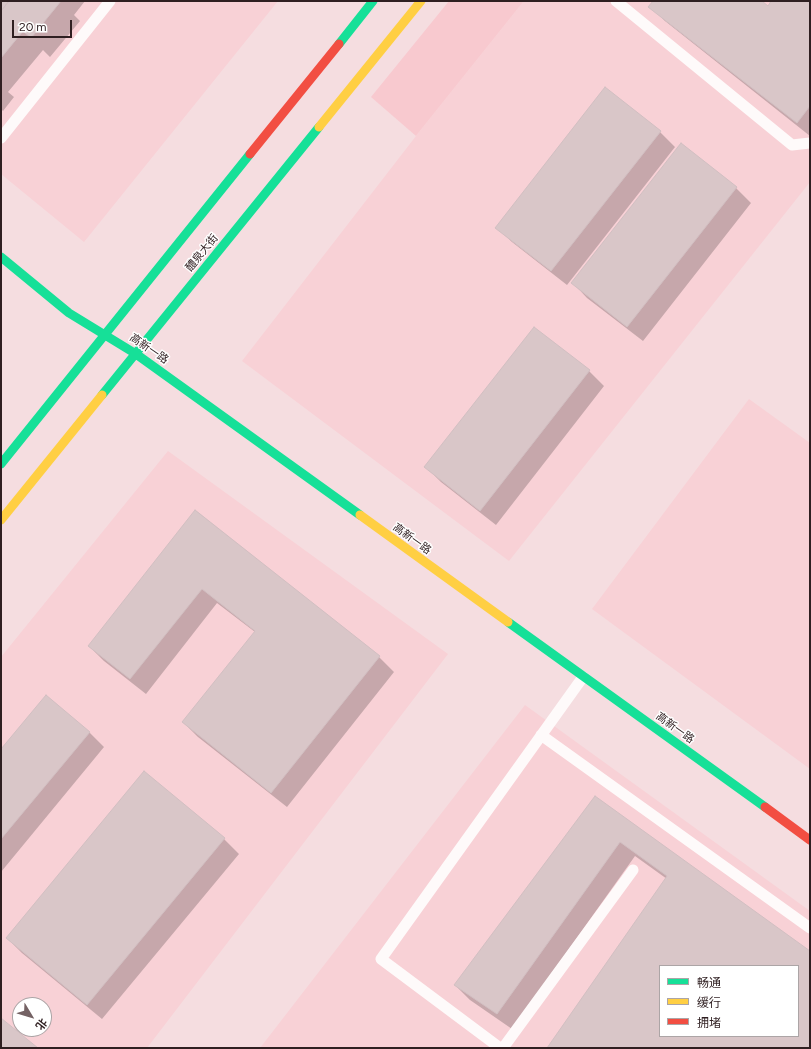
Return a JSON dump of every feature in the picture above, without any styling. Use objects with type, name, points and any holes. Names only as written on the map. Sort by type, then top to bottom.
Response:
[{"type":"main road","points":[[1,464],[374,1]]},
{"type":"main road","name":"醴泉大街","points":[[1,520],[421,1]]},
{"type":"main road","name":"高新一路","points":[[1,257],[69,313],[136,354],[810,840]]},
{"type":"lane","points":[[1,138],[110,1]]},
{"type":"lane","points":[[616,1],[792,144],[810,143]]},
{"type":"lane","points":[[583,676],[381,959],[502,1048],[633,870]]},
{"type":"lane","points":[[541,734],[810,928]]},
{"type":"shaded area","points":[[1,1],[278,1],[84,242],[1,174]]},
{"type":"shaded area","points":[[449,1],[524,1],[416,136],[371,97]]},
{"type":"shaded area","points":[[524,1],[810,1],[810,182],[509,561],[242,361],[416,136]]},
{"type":"shaded area","points":[[749,399],[810,443],[810,769],[592,609]]},
{"type":"shaded area","points":[[168,451],[448,654],[147,1048],[1,1048],[1,657]]},
{"type":"shaded area","points":[[525,705],[810,911],[810,1048],[260,1048]]},
{"type":"building","points":[[1,1],[9,1],[1,11]]},
{"type":"building","points":[[9,1],[61,1],[31,38],[23,31],[1,58],[1,11]]},
{"type":"building","points":[[653,1],[762,1],[768,6],[771,1],[810,1],[810,106],[797,123],[648,7]]},
{"type":"building","points":[[605,87],[661,131],[551,271],[495,228]]},
{"type":"building","points":[[681,143],[737,187],[627,327],[571,283]]},
{"type":"building","points":[[534,327],[590,370],[480,511],[424,467]]},
{"type":"building","points":[[195,510],[380,656],[271,793],[182,722],[255,631],[202,589],[130,679],[88,646]]},
{"type":"building","points":[[46,695],[90,732],[1,839],[1,749]]},
{"type":"building","points":[[144,771],[225,838],[87,1005],[6,938]]},
{"type":"building","points":[[595,796],[810,951],[810,1048],[547,1048],[667,876],[620,842],[497,1014],[454,985]]},
{"type":"building","points":[[1,1018],[12,1027],[12,1037],[24,1037],[38,1048],[1,1048]]},
{"type":"traffic: fast","points":[[339,44],[373,1]]},
{"type":"traffic: fast","points":[[102,395],[319,127]]},
{"type":"traffic: fast","points":[[1,464],[250,154]]},
{"type":"traffic: fast","points":[[1,257],[69,313],[136,354],[360,515]]},
{"type":"traffic: fast","points":[[508,622],[765,807]]},
{"type":"traffic: slow","points":[[319,127],[421,1]]},
{"type":"traffic: slow","points":[[1,520],[102,395]]},
{"type":"traffic: slow","points":[[360,515],[508,622]]},
{"type":"traffic: jam","points":[[250,154],[339,44]]},
{"type":"traffic: jam","points":[[765,807],[810,840]]}]
